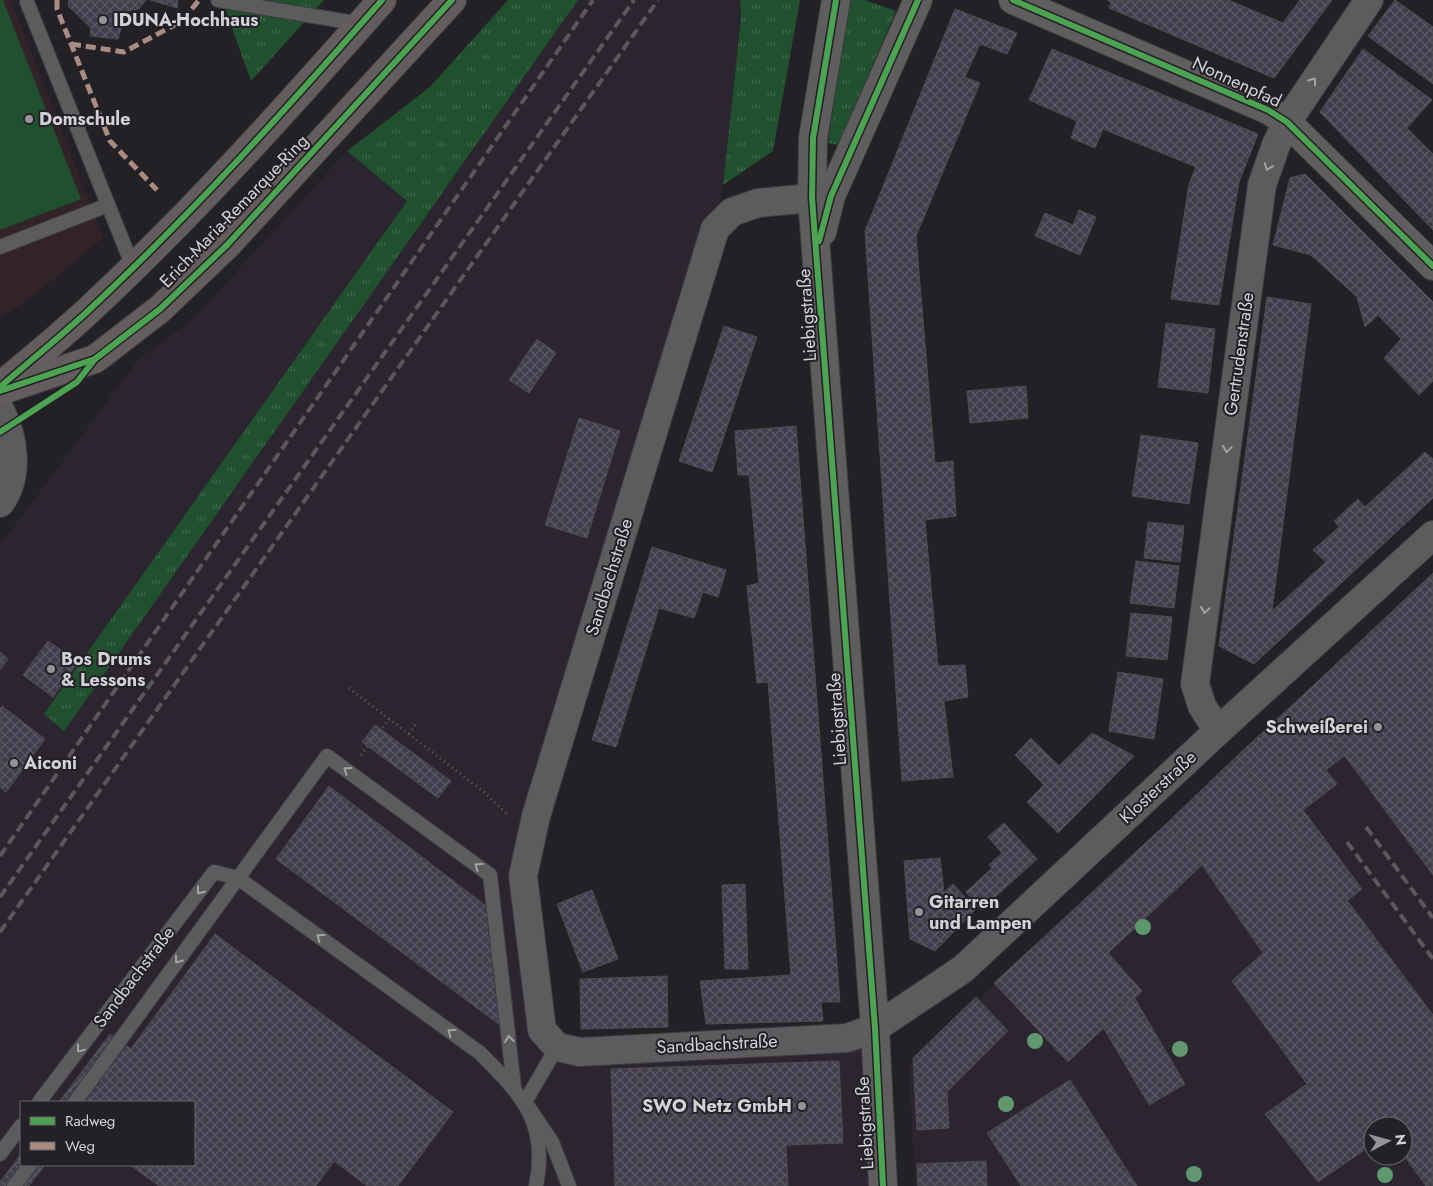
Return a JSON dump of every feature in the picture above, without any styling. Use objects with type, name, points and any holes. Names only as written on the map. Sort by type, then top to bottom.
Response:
[{"type":"main road","name":"Erich-Maria-Remarque-Ring","points":[[0,387],[88,311],[190,210],[382,0]]},
{"type":"main road","name":"Erich-Maria-Remarque-Ring","points":[[0,391],[95,359],[160,309],[227,245],[452,0]]},
{"type":"street","name":"Liebigstraße","points":[[836,0],[813,138],[821,197],[817,250],[875,1028],[883,1186]]},
{"type":"street","name":"Liebigstraße","points":[[821,197],[918,0]]},
{"type":"street","name":"Nonnenpfad","points":[[1013,0],[1268,110],[1287,122],[1433,266]]},
{"type":"street","name":"Gertrudenstraße","points":[[1218,731],[1202,706],[1195,684],[1262,185],[1276,145],[1300,99],[1369,0]]},
{"type":"street","name":"Sandbachstraße","points":[[821,197],[758,203],[732,212],[716,229],[531,836],[523,876],[542,1030],[557,1047],[580,1052],[847,1038],[875,1028]]},
{"type":"street","points":[[0,410],[9,427],[14,452],[7,493],[0,503]]},
{"type":"street","name":"Klosterstraße","points":[[875,1028],[963,969],[1218,731],[1433,535]]},
{"type":"lane","points":[[218,0],[360,24]]},
{"type":"lane","points":[[27,2],[133,267]]},
{"type":"lane","points":[[0,247],[108,205]]},
{"type":"lane","points":[[76,1101],[327,756],[490,875],[514,1087]]},
{"type":"lane","name":"Sandbachstraße","points":[[40,1101],[214,872],[238,878]]},
{"type":"lane","points":[[238,878],[480,1053],[514,1087],[552,1142],[569,1186]]},
{"type":"lane","points":[[525,1102],[557,1047]]},
{"type":"lane","points":[[525,1102],[537,1134],[540,1163],[536,1186]]},
{"type":"lane","points":[[0,1154],[20,1127]]},
{"type":"lane","points":[[14,1186],[29,1166]]},
{"type":"path","points":[[349,688],[484,792],[531,836]]},
{"type":"path","points":[[366,750],[389,719]]},
{"type":"path","points":[[409,734],[416,724]]},
{"type":"shaded area","name":"Domschule","points":[[0,0],[11,0],[103,238],[28,300],[0,318]]},
{"type":"shaded area","points":[[578,0],[740,0],[741,18],[723,185],[715,229],[523,876],[557,1047],[875,1028],[883,1186],[0,1186],[0,545],[139,359],[194,318],[347,151],[426,216]]},
{"type":"shaded area","points":[[1433,573],[1433,1186],[915,1186],[909,1065]]},
{"type":"green space","points":[[0,0],[3,0],[81,199],[0,230]]},
{"type":"green space","points":[[222,0],[324,0],[251,81]]},
{"type":"green space","points":[[508,0],[578,0],[64,731],[44,714],[407,201],[347,151],[430,87]]},
{"type":"green space","points":[[740,0],[800,0],[773,151],[723,185],[741,18]]},
{"type":"green space","points":[[848,0],[865,0],[896,11],[838,145],[828,143]]},
{"type":"building","name":"IDUNA-Hochhaus","points":[[69,0],[146,0],[139,9],[126,11],[118,39],[90,36],[91,28],[68,6]]},
{"type":"building","name":"IDUNA-Hochhaus","points":[[150,0],[178,0],[177,8]]},
{"type":"building","points":[[1107,0],[1228,0],[1283,23],[1300,0],[1332,0],[1274,78],[1109,8],[1111,2]]},
{"type":"building","points":[[1395,0],[1433,27],[1433,84],[1368,36]]},
{"type":"building","points":[[955,9],[1017,33],[1007,54],[980,44],[965,77],[980,83],[916,236],[935,463],[953,461],[956,516],[925,520],[938,666],[965,665],[968,697],[944,701],[953,777],[902,781],[865,231]]},
{"type":"building","points":[[1052,49],[1258,134],[1239,182],[1219,305],[1171,299],[1189,184],[1196,167],[1103,129],[1095,148],[1071,138],[1077,121],[1029,100]]},
{"type":"building","points":[[1363,49],[1432,100],[1407,128],[1433,154],[1433,230],[1320,112]]},
{"type":"building","points":[[1305,174],[1433,302],[1433,381],[1419,395],[1384,358],[1401,339],[1378,315],[1365,327],[1357,297],[1311,255],[1273,245],[1290,178]]},
{"type":"building","points":[[1079,210],[1096,217],[1080,255],[1035,236],[1045,213],[1073,225]]},
{"type":"building","points":[[1267,297],[1311,304],[1272,611],[1326,562],[1313,550],[1339,527],[1334,521],[1358,499],[1365,507],[1425,452],[1433,459],[1433,498],[1254,664],[1219,646]]},
{"type":"building","points":[[1166,323],[1215,329],[1208,393],[1158,387]]},
{"type":"building","points":[[724,326],[757,337],[712,472],[679,461]]},
{"type":"building","points":[[537,339],[556,353],[529,393],[509,380]]},
{"type":"building","points":[[1026,386],[1028,418],[970,423],[967,391]]},
{"type":"building","points":[[579,418],[620,431],[587,538],[545,525]]},
{"type":"building","points":[[796,426],[840,1002],[821,1002],[823,1021],[706,1024],[700,981],[791,975],[768,682],[757,683],[747,586],[759,583],[749,475],[738,475],[735,431]]},
{"type":"building","points":[[1141,435],[1198,443],[1189,504],[1132,496]]},
{"type":"building","points":[[1148,522],[1184,526],[1180,562],[1144,558]]},
{"type":"building","points":[[652,547],[726,570],[718,597],[703,592],[694,618],[659,608],[616,747],[592,740]]},
{"type":"building","points":[[1136,561],[1179,566],[1174,608],[1130,603]]},
{"type":"building","name":"Schweißerei","points":[[1433,573],[1433,875],[1301,697]]},
{"type":"building","points":[[1131,613],[1172,617],[1167,660],[1126,656]]},
{"type":"building","name":"Bos Drums & Lessons","points":[[48,641],[78,662],[53,697],[23,675]]},
{"type":"building","points":[[0,652],[8,659],[0,670]]},
{"type":"building","points":[[1118,672],[1163,679],[1154,739],[1109,731]]},
{"type":"building","points":[[1301,697],[1344,756],[1326,770],[1337,784],[1303,810],[1362,889],[1347,901],[1238,755]]},
{"type":"building","name":"Aiconi","points":[[2,706],[45,739],[6,792],[0,787],[0,709]]},
{"type":"building","points":[[375,725],[451,781],[438,798],[362,742]]},
{"type":"building","points":[[1092,733],[1134,756],[1058,833],[1027,802],[1044,785],[1015,755],[1031,738],[1059,766]]},
{"type":"building","points":[[1238,755],[1433,1015],[1433,1186],[1426,1186],[1412,1166],[1413,1116],[1363,1116],[1363,1151],[1318,1182],[1265,1114],[1307,1084],[1232,981],[1263,953],[1202,865],[1166,824]]},
{"type":"building","points":[[329,786],[502,918],[516,1037],[276,859]]},
{"type":"building","points":[[1004,823],[1037,859],[981,910],[966,892],[992,868],[989,865],[1002,853],[988,837]]},
{"type":"building","points":[[1166,824],[1202,865],[1108,953],[1142,991],[1068,1062],[994,983]]},
{"type":"building","points":[[940,858],[944,892],[953,884],[976,909],[935,951],[910,939],[904,861]]},
{"type":"building","points":[[745,884],[748,969],[725,969],[722,885]]},
{"type":"building","points":[[592,890],[618,959],[583,972],[557,904]]},
{"type":"building","points":[[215,934],[453,1112],[398,1186],[367,1186],[334,1161],[316,1186],[159,1186],[131,1166],[195,1166],[195,1101],[60,1101],[110,1034],[131,1049]]},
{"type":"building","points":[[667,976],[668,1027],[581,1029],[580,979]]},
{"type":"building","points":[[976,997],[1008,1031],[947,1092],[949,1128],[917,1130],[913,1058]]},
{"type":"building","points":[[1134,997],[1185,1084],[1149,1105],[1103,1027]]},
{"type":"building","points":[[839,1061],[843,1143],[786,1145],[788,1186],[615,1186],[611,1069]]},
{"type":"building","points":[[1070,1080],[1137,1186],[1021,1186],[987,1133]]},
{"type":"building","points":[[20,1155],[20,1166],[44,1166],[29,1186],[0,1186],[0,1182]]},
{"type":"building","points":[[986,1161],[987,1186],[918,1186],[917,1164]]},
{"type":"railway","points":[[0,856],[593,0]]},
{"type":"railway","points":[[0,897],[634,0]]},
{"type":"railway","points":[[0,932],[658,0]]},
{"type":"railway","points":[[1366,827],[1433,918]]},
{"type":"railway","points":[[1347,842],[1433,959]]},
{"type":"marked path","points":[[57,0],[57,9],[110,141],[157,190]]},
{"type":"marked path","points":[[71,44],[124,52],[182,21],[199,0]]},
{"type":"cycle path","points":[[0,387],[78,320],[203,198],[382,0]]},
{"type":"cycle path","points":[[0,391],[95,359],[160,309],[227,245],[452,0]]},
{"type":"cycle path","points":[[836,0],[813,138],[812,198],[875,1028],[883,1186]]},
{"type":"cycle path","points":[[819,241],[831,196],[918,0]]},
{"type":"cycle path","points":[[1013,0],[1268,110],[1287,122],[1433,266]]},
{"type":"cycle path","points":[[0,432],[77,382],[95,359]]},
{"type":"place","name":"IDUNA-Hochhaus","points":[[103,20]]},
{"type":"place","name":"Domschule","points":[[29,119]]},
{"type":"place","name":"Bos Drums & Lessons","points":[[51,669]]},
{"type":"place","name":"Schweißerei","points":[[1378,727]]},
{"type":"place","name":"Aiconi","points":[[14,763]]},
{"type":"place","name":"Gitarren und Lampen","points":[[919,912]]},
{"type":"place","name":"SWO Netz GmbH","points":[[802,1106]]}]
